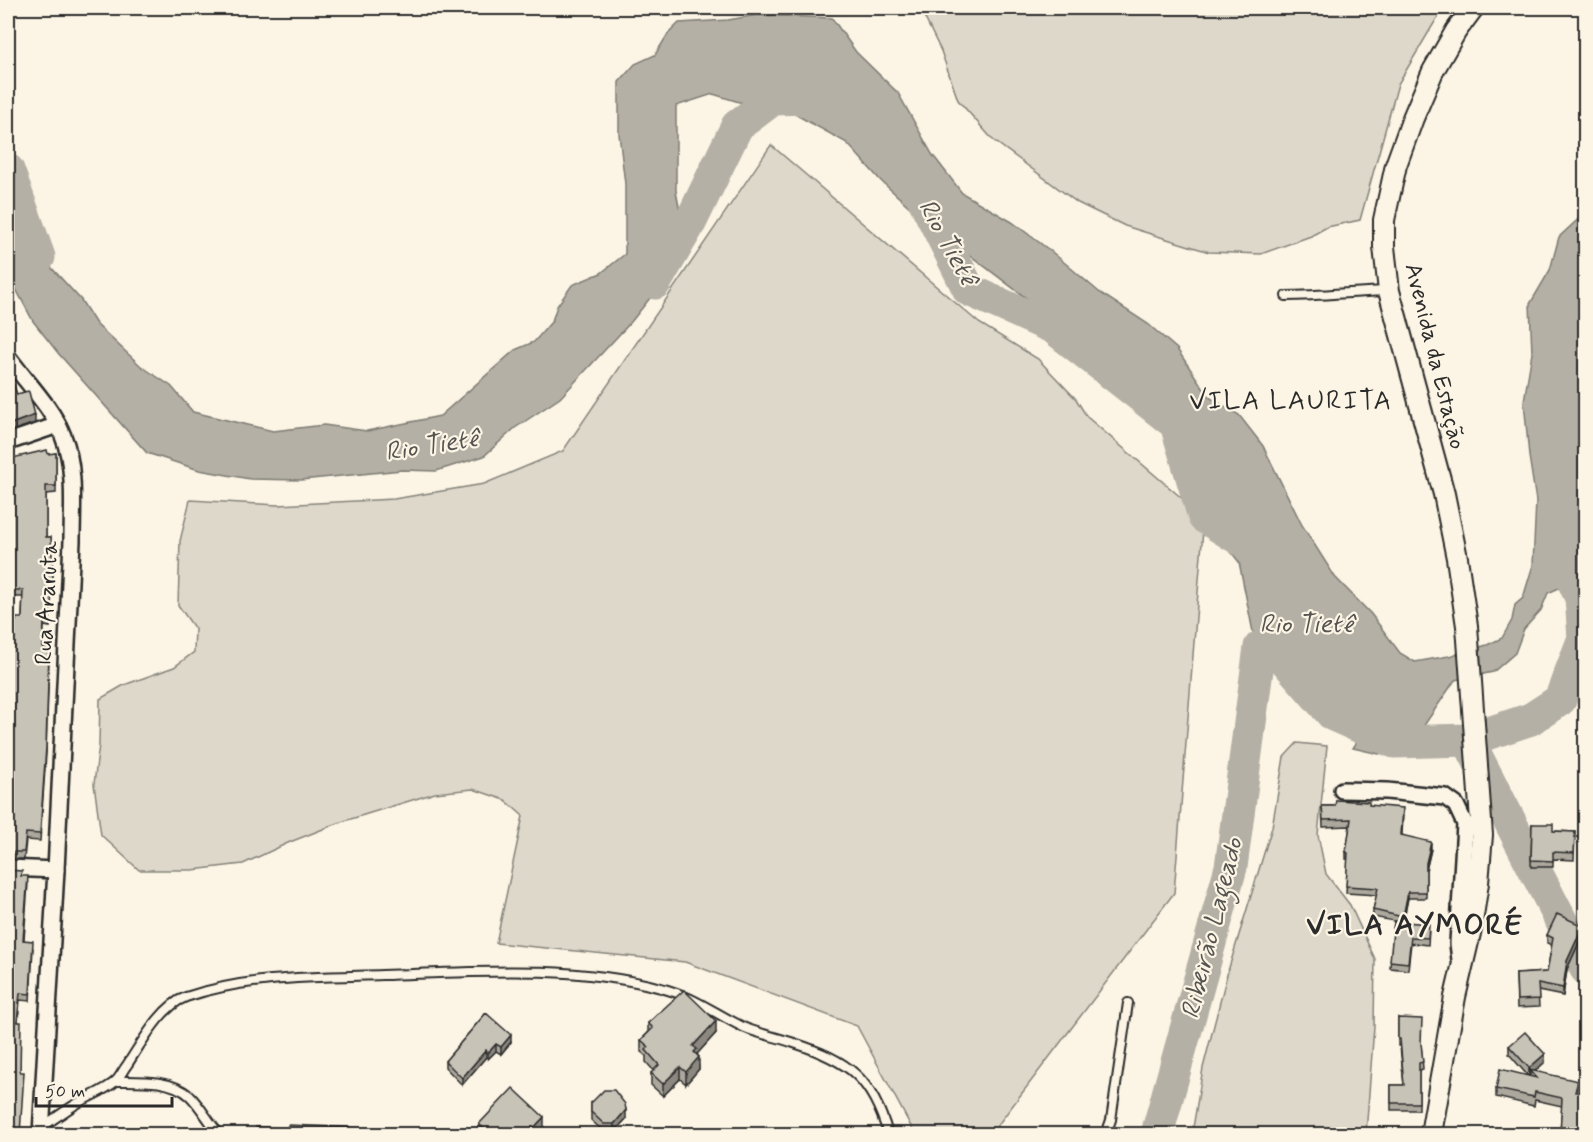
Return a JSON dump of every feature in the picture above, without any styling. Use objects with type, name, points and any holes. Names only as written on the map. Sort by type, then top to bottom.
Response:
[{"type":"street","name":"Avenida da Estação","points":[[1431,1134],[1478,883],[1482,835],[1480,793],[1467,626],[1457,558],[1444,494],[1389,291],[1384,247],[1384,220],[1396,165],[1413,118],[1433,71],[1473,8]]},
{"type":"street","name":"Rua Araruta","points":[[8,357],[58,425],[68,451],[72,496],[72,541],[56,870],[41,1131]]},
{"type":"street","points":[[8,442],[58,425]]},
{"type":"street","points":[[1342,790],[1387,791],[1445,797],[1456,805],[1465,824],[1458,943],[1462,969]]},
{"type":"street","points":[[8,868],[56,870]]},
{"type":"lane","points":[[1286,296],[1389,291]]},
{"type":"lane","points":[[41,1131],[73,1106],[116,1081],[162,1016],[183,999],[224,986],[295,978],[531,972],[586,974],[649,985],[687,996],[743,1027],[821,1053],[851,1070],[867,1085],[878,1102],[888,1134]]},
{"type":"lane","points":[[1106,1134],[1111,1120],[1128,1003]]},
{"type":"lane","points":[[116,1081],[149,1081],[169,1086],[189,1095],[219,1134]]},
{"type":"shaded area","points":[[920,8],[1443,8],[1398,84],[1360,220],[1327,227],[1311,236],[1261,254],[1209,252],[1125,226],[1078,203],[993,140],[958,100],[941,51]]},
{"type":"shaded area","points":[[771,145],[979,323],[1038,359],[1076,399],[1087,417],[1204,517],[1174,893],[991,1134],[914,1132],[857,1026],[685,962],[496,943],[523,816],[505,800],[473,789],[435,793],[341,822],[243,864],[192,870],[139,870],[101,835],[94,784],[99,745],[100,699],[124,685],[174,667],[194,652],[195,629],[178,605],[180,541],[190,500],[278,505],[394,499],[484,484],[563,451]]},
{"type":"shaded area","points":[[1297,743],[1327,746],[1318,835],[1326,874],[1350,905],[1375,959],[1374,1026],[1366,1134],[1192,1134],[1203,1068],[1228,971],[1272,827],[1284,757]]},
{"type":"shaded area","points":[[1585,792],[1585,927],[1579,838]]},
{"type":"water","name":"Rio Tietê","points":[[757,15],[832,18],[856,52],[898,93],[932,154],[962,193],[1012,222],[1099,292],[1148,324],[1177,349],[1209,397],[1239,415],[1263,446],[1302,525],[1335,577],[1371,614],[1400,653],[1415,662],[1449,656],[1487,645],[1502,638],[1512,620],[1515,605],[1523,598],[1533,565],[1536,501],[1524,401],[1532,353],[1530,304],[1550,270],[1559,237],[1585,213],[1586,464],[1583,488],[1586,510],[1585,572],[1578,585],[1559,588],[1548,593],[1541,610],[1524,629],[1515,653],[1493,672],[1455,680],[1425,724],[1407,745],[1379,754],[1353,748],[1365,729],[1352,711],[1322,684],[1271,666],[1254,637],[1239,562],[1204,517],[1196,461],[1156,397],[925,221],[881,181],[847,143],[782,107],[739,102],[713,94],[676,106],[676,191],[683,228],[670,273],[631,322],[560,398],[515,428],[484,456],[436,471],[402,470],[301,480],[250,479],[199,470],[147,453],[58,353],[33,321],[8,274],[8,190],[29,222],[39,254],[81,300],[96,324],[141,366],[171,386],[193,412],[273,431],[324,425],[367,431],[440,416],[515,350],[534,342],[552,321],[557,306],[572,285],[601,273],[625,254],[625,184],[619,134],[619,82],[635,64],[655,55],[668,34],[679,23],[728,20]]},
{"type":"building","points":[[8,369],[17,394],[29,392],[35,415],[8,425]]},
{"type":"building","points":[[47,450],[48,454],[56,453],[56,486],[46,486],[46,537],[51,537],[53,576],[50,620],[44,619],[43,649],[49,649],[40,834],[26,833],[24,852],[8,852],[8,621],[22,618],[23,590],[8,590],[8,459]]},
{"type":"building","points":[[1336,800],[1369,802],[1369,805],[1403,808],[1401,835],[1431,842],[1426,863],[1426,892],[1408,892],[1403,917],[1373,910],[1378,888],[1346,886],[1348,853],[1346,852],[1351,819],[1323,820],[1322,806],[1335,806]]},
{"type":"building","points":[[1532,824],[1553,824],[1553,831],[1575,832],[1574,853],[1553,852],[1553,861],[1531,860]]},
{"type":"building","points":[[8,870],[22,871],[21,876],[28,876],[23,940],[33,941],[30,994],[20,993],[17,1022],[21,1022],[20,1072],[24,1072],[20,1134],[8,1134]]},
{"type":"building","points":[[1557,914],[1583,926],[1567,961],[1563,988],[1538,983],[1539,999],[1517,1000],[1516,974],[1547,972],[1553,938],[1547,935]]},
{"type":"building","points":[[1394,921],[1429,924],[1428,938],[1411,937],[1408,963],[1390,961]]},
{"type":"building","points":[[684,990],[716,1021],[693,1046],[697,1049],[694,1052],[699,1057],[686,1072],[680,1067],[663,1084],[651,1073],[659,1065],[646,1050],[649,1047],[641,1040],[653,1028],[648,1023]]},
{"type":"building","points":[[486,1013],[511,1035],[501,1047],[496,1044],[488,1053],[486,1050],[462,1078],[445,1061]]},
{"type":"building","points":[[1398,1018],[1422,1019],[1423,1062],[1419,1063],[1419,1103],[1391,1103],[1391,1085],[1404,1085],[1400,1039],[1398,1039]]},
{"type":"building","points":[[1525,1032],[1545,1054],[1529,1068],[1509,1046]]},
{"type":"building","points":[[1500,1069],[1537,1078],[1530,1070],[1578,1081],[1575,1092],[1586,1091],[1586,1111],[1582,1112],[1580,1134],[1560,1134],[1562,1098],[1535,1092],[1534,1097],[1496,1089]]},
{"type":"building","points":[[513,1088],[544,1117],[528,1134],[490,1134],[479,1124]]},
{"type":"building","points":[[604,1090],[614,1090],[625,1104],[626,1110],[614,1124],[604,1124],[591,1112],[591,1103]]},
{"type":"building","points":[[288,1125],[358,1128],[358,1134],[256,1134],[256,1127],[288,1128]]},
{"type":"building","points":[[1378,1130],[1409,1134],[1378,1134]]},
{"type":"waterway","name":"Rio Tietê","points":[[655,283],[690,223],[737,126],[773,99],[808,98]]},
{"type":"waterway","name":"Rio Tietê","points":[[8,170],[39,257]]},
{"type":"waterway","name":"Rio Tietê","points":[[919,190],[969,290],[1054,328],[1176,424],[1204,517],[1241,540]]},
{"type":"waterway","name":"Rio Tietê","points":[[1273,641],[1273,646],[1333,715],[1394,742],[1468,740],[1531,719],[1560,700],[1584,638],[1581,598],[1557,545]]},
{"type":"waterway","name":"Ribeirão Lageado","points":[[1157,1134],[1231,867],[1260,647]]},
{"type":"waterway","points":[[1468,740],[1586,969]]},
{"type":"district","name":"VILA LAURITA","points":[[1291,400]]},
{"type":"district","name":"VILA AYMORÉ","points":[[1415,924]]}]
